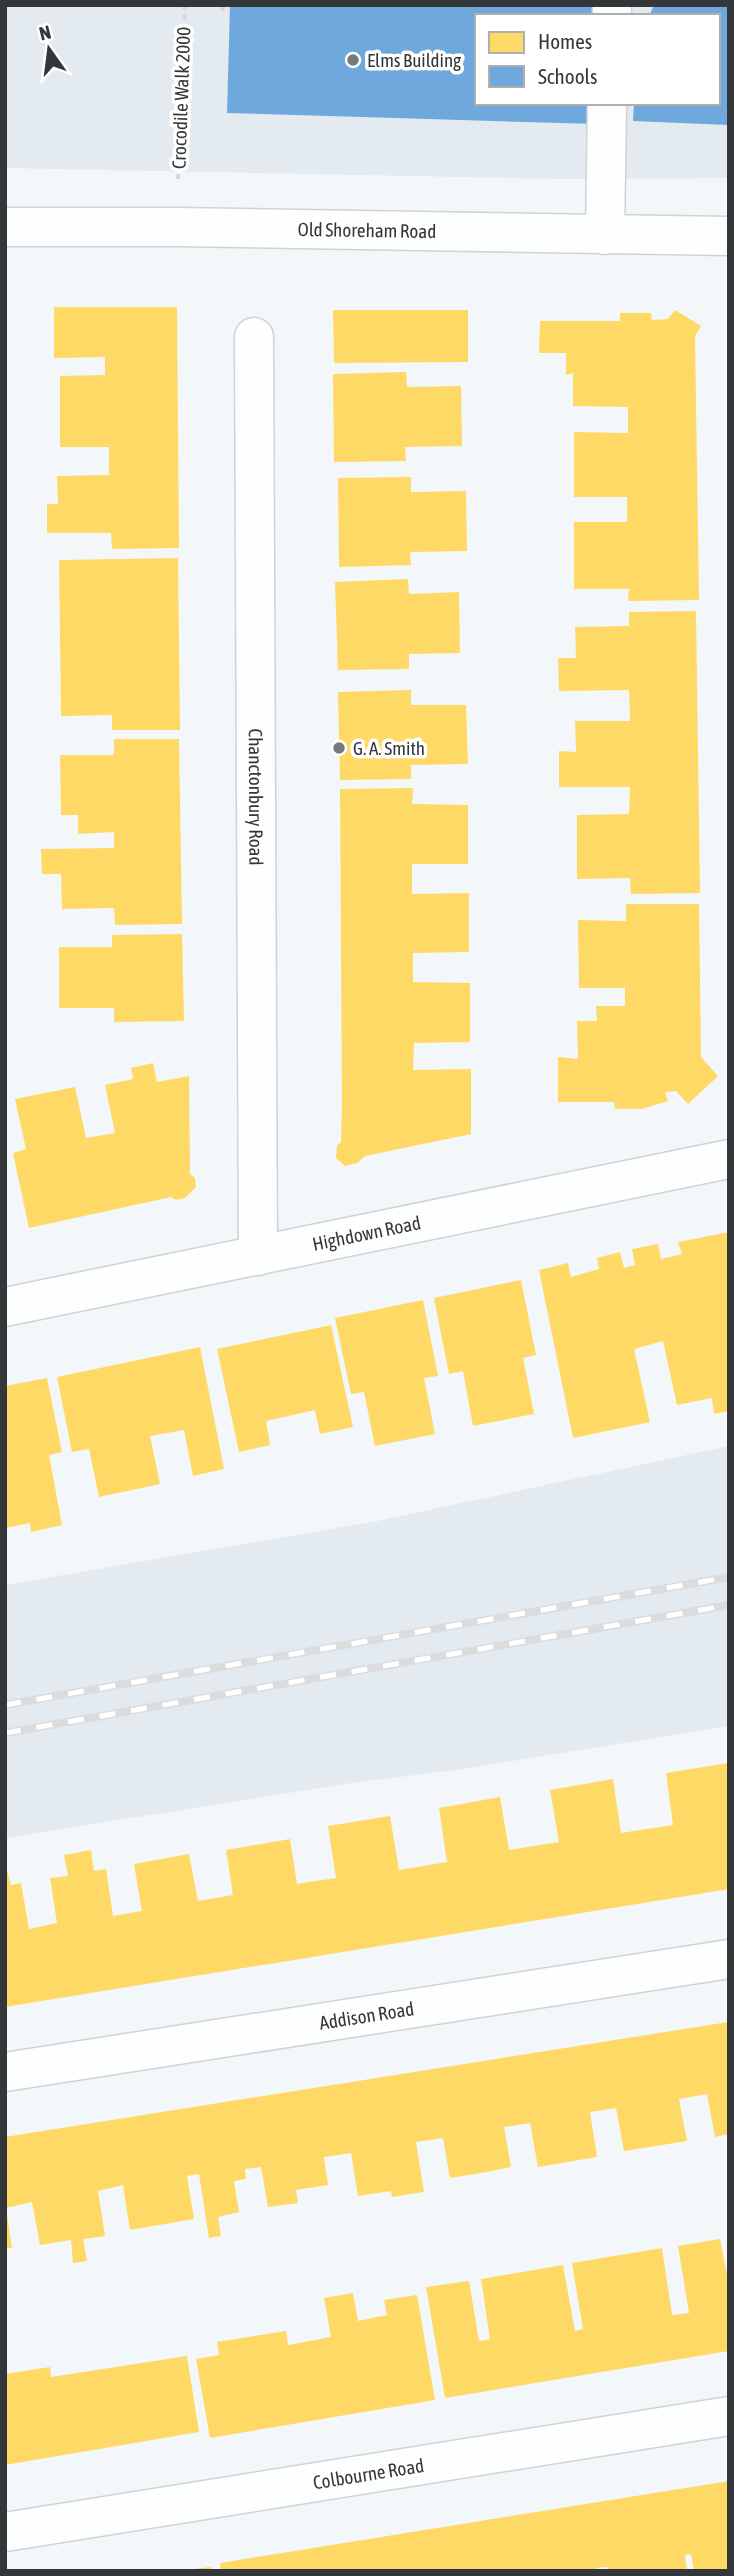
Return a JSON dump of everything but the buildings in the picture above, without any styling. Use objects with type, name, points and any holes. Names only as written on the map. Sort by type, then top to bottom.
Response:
[{"type":"street","points":[[605,234],[607,105]]},
{"type":"street","name":"Old Shoreham Road","points":[[5,227],[177,227],[729,236]]},
{"type":"street","name":"Chanctonbury Road","points":[[254,337],[258,1256]]},
{"type":"street","name":"Highdown Road","points":[[5,1307],[729,1159]]},
{"type":"street","name":"Addison Road","points":[[5,2072],[729,1959]]},
{"type":"street","name":"Colbourne Road","points":[[5,2532],[729,2416]]},
{"type":"path","name":"Crocodile Walk 2000","points":[[178,181],[185,5]]},
{"type":"path","points":[[223,5],[223,9],[230,10]]},
{"type":"shaded area","points":[[5,5],[729,5],[729,178],[559,179],[5,168]]},
{"type":"shaded area","points":[[729,1446],[729,1726],[5,1838],[5,1585],[377,1521]]},
{"type":"railway","points":[[5,1705],[729,1577]]},
{"type":"railway","points":[[5,1733],[729,1605]]},
{"type":"place","name":"Elms Building","points":[[353,60]]},
{"type":"place","name":"G. A. Smith","points":[[339,748]]}]
